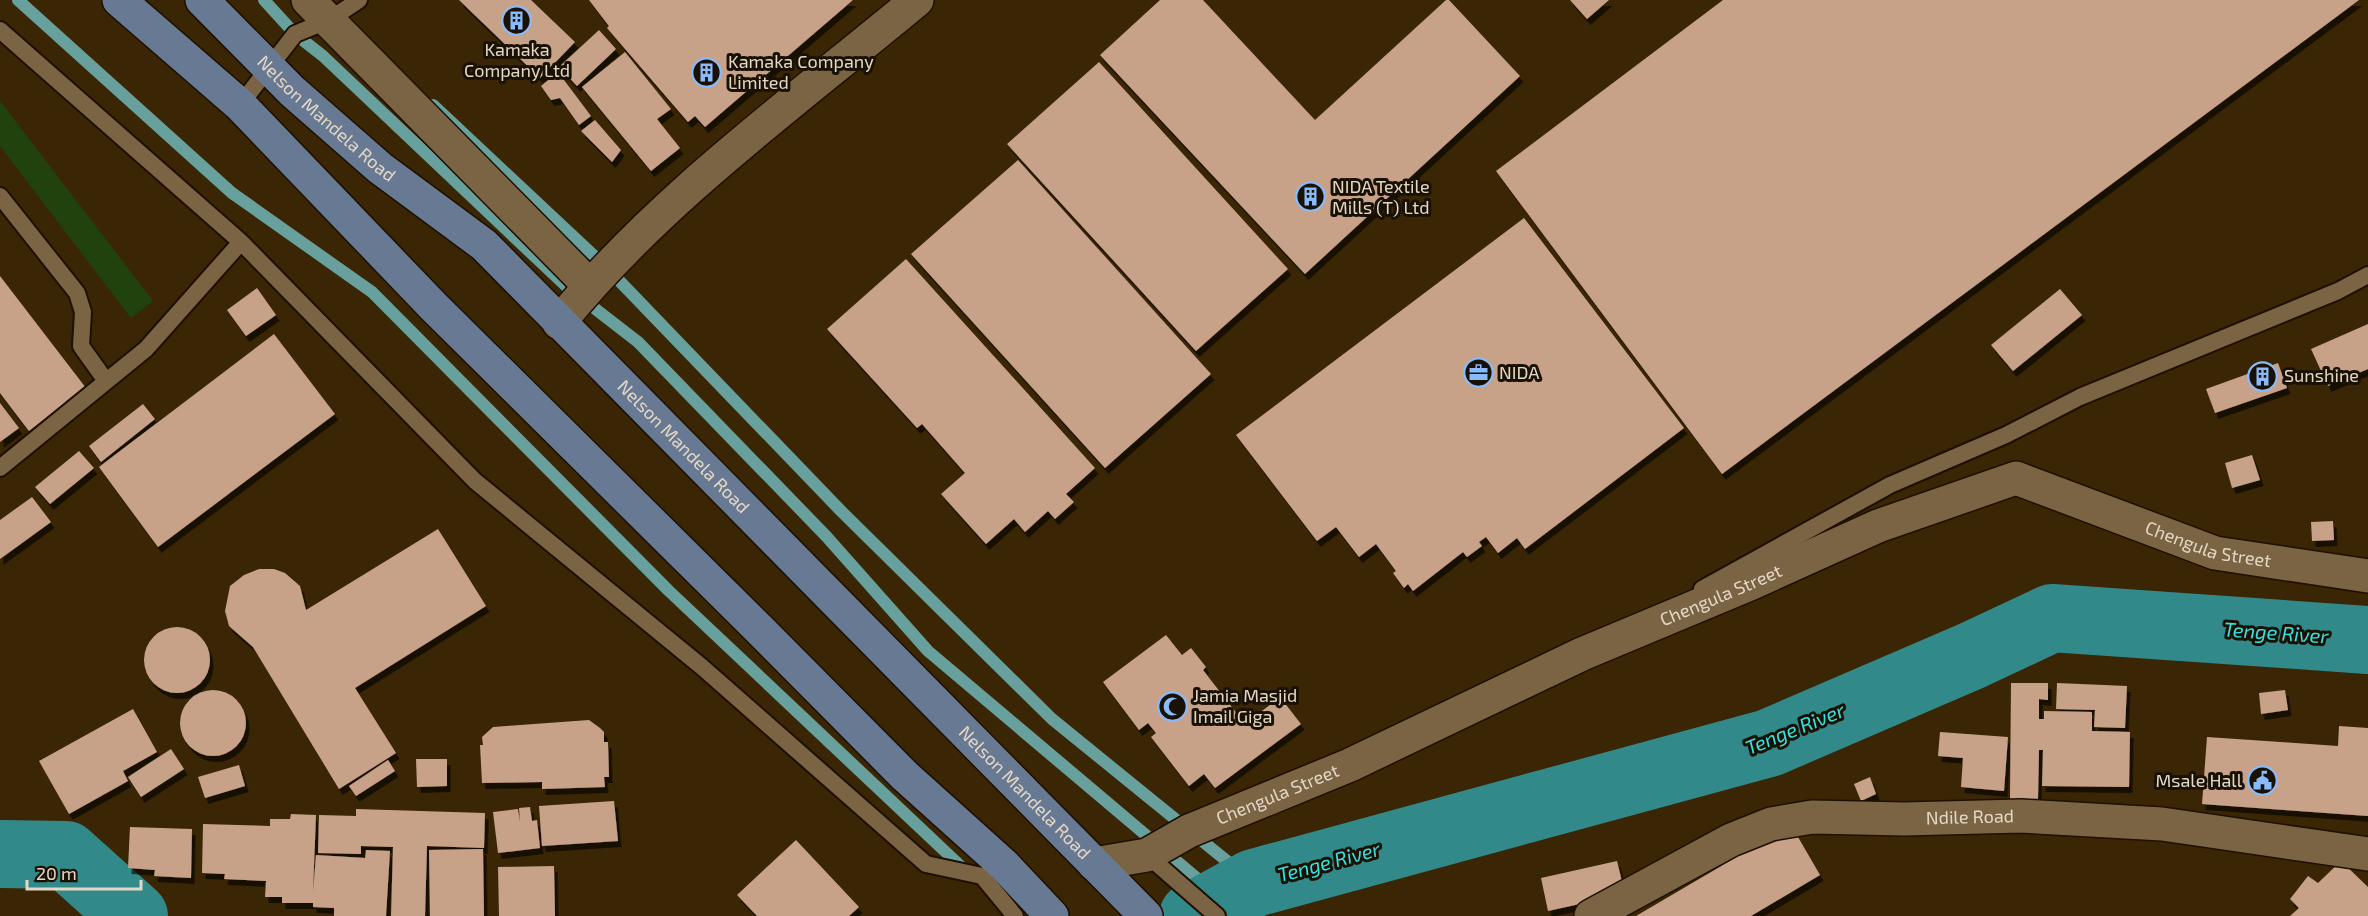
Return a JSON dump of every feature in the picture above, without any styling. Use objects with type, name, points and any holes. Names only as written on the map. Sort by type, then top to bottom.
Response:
[{"type":"main road","points":[[120,0],[240,105],[433,306],[905,776],[993,871],[1052,916]]},
{"type":"main road","name":"Nelson Mandela Road","points":[[202,0],[269,67],[380,168],[484,245],[1146,916]]},
{"type":"street","points":[[559,323],[589,285],[701,180],[917,0]]},
{"type":"street","points":[[319,10],[589,285]]},
{"type":"street","name":"Chengula Street","points":[[1094,864],[1148,855],[1189,831],[1350,765],[1582,654],[1752,583],[1878,526],[2016,478],[2215,553],[2368,576]]},
{"type":"street","name":"Ndile Road","points":[[1592,916],[1731,840],[1771,824],[1812,817],[1904,819],[2021,816],[2162,824],[2368,854]]},
{"type":"lane","points":[[240,105],[295,34],[319,10],[359,0]]},
{"type":"lane","points":[[0,30],[241,242],[475,481],[702,667],[926,864],[993,871],[1015,916]]},
{"type":"lane","points":[[0,196],[77,293],[83,312],[81,346],[106,381]]},
{"type":"lane","points":[[0,468],[146,349],[241,242]]},
{"type":"lane","points":[[1582,654],[1890,485],[2006,435],[2080,397],[2338,291],[2368,275]]},
{"type":"lane","points":[[1148,855],[1217,916]]},
{"type":"green space","points":[[0,101],[153,301],[131,318],[0,146]]},
{"type":"building","name":"Kamaka Company Ltd","points":[[459,0],[531,0],[575,42],[540,78]]},
{"type":"building","name":"Kamaka Company Limited","points":[[589,0],[853,0],[705,127],[695,116],[688,122],[607,28],[609,26]]},
{"type":"building","name":"NIDA Textile Mills (T) Ltd","points":[[1160,0],[1203,0],[1315,120],[1446,0],[1449,0],[1520,76],[1305,274],[1100,55]]},
{"type":"building","points":[[1570,0],[1609,0],[1587,19]]},
{"type":"building","points":[[1723,0],[2359,0],[1722,474],[1496,171]]},
{"type":"building","points":[[599,30],[616,49],[577,86],[559,67]]},
{"type":"building","points":[[625,52],[671,109],[657,119],[680,148],[651,171],[582,87]]},
{"type":"building","points":[[1099,62],[1288,269],[1196,351],[1007,144]]},
{"type":"building","name":"Kamaka Company Ltd","points":[[558,72],[591,116],[579,125],[560,98],[551,100],[541,86]]},
{"type":"building","name":"Kamaka Company Ltd","points":[[595,120],[621,150],[612,162],[581,131]]},
{"type":"building","points":[[1018,160],[1211,374],[1105,468],[911,254]]},
{"type":"building","points":[[1524,218],[1684,428],[1525,549],[1517,538],[1498,553],[1486,537],[1479,542],[1482,546],[1467,557],[1463,552],[1413,591],[1408,584],[1404,588],[1393,573],[1396,571],[1376,544],[1359,557],[1336,527],[1317,541],[1236,435]]},
{"type":"building","points":[[906,259],[1095,468],[1066,494],[1074,502],[1055,519],[1048,511],[1025,532],[1014,519],[986,544],[941,494],[965,473],[922,424],[917,428],[827,329]]},
{"type":"building","points":[[0,276],[86,388],[29,431],[0,393]]},
{"type":"building","points":[[257,288],[276,315],[246,336],[227,310]]},
{"type":"building","points":[[2060,289],[2082,315],[2013,371],[1991,345]]},
{"type":"building","points":[[2368,324],[2368,369],[2328,386],[2311,349]]},
{"type":"building","points":[[274,334],[335,414],[158,547],[99,467]]},
{"type":"building","name":"Sunshine","points":[[2278,363],[2287,388],[2215,413],[2206,389]]},
{"type":"building","points":[[0,403],[19,428],[0,442]]},
{"type":"building","points":[[143,404],[155,419],[101,462],[89,446]]},
{"type":"building","points":[[79,451],[94,468],[50,504],[35,487]]},
{"type":"building","points":[[2252,455],[2260,480],[2232,488],[2225,463]]},
{"type":"building","points":[[32,497],[51,522],[0,559],[0,520]]},
{"type":"building","points":[[2333,521],[2334,540],[2312,541],[2311,522]]},
{"type":"building","points":[[438,529],[486,606],[355,688],[396,753],[339,789],[253,647],[229,626],[225,611],[230,586],[244,575],[259,569],[274,569],[285,573],[300,586],[306,610]]},
{"type":"building","points":[[177,627],[190,630],[200,637],[207,647],[210,660],[207,673],[200,683],[190,690],[177,693],[164,690],[154,683],[147,673],[144,660],[147,647],[154,637],[164,630]]},
{"type":"building","points":[[1166,635],[1182,655],[1191,648],[1206,667],[1203,670],[1245,724],[1280,697],[1301,724],[1215,788],[1204,774],[1189,786],[1151,737],[1156,733],[1148,723],[1139,730],[1103,682]]},
{"type":"building","points":[[2011,683],[2048,683],[2048,700],[2039,699],[2039,719],[2044,719],[2044,711],[2092,712],[2092,731],[2130,732],[2129,787],[2042,786],[2043,750],[2039,750],[2038,799],[2010,799]]},
{"type":"building","points":[[2057,683],[2127,686],[2125,728],[2094,727],[2095,710],[2056,709]]},
{"type":"building","points":[[213,690],[226,693],[236,700],[243,710],[246,723],[243,736],[236,746],[226,753],[213,756],[200,753],[190,746],[183,736],[180,723],[183,710],[190,700],[200,693]]},
{"type":"building","points":[[2285,690],[2288,710],[2261,714],[2259,693]]},
{"type":"building","points":[[133,709],[157,752],[123,771],[128,781],[69,814],[39,761]]},
{"type":"building","points":[[589,720],[604,732],[604,742],[608,742],[609,777],[604,777],[605,787],[542,789],[542,782],[482,783],[480,745],[483,745],[482,737],[493,727]]},
{"type":"building","points":[[2339,726],[2368,728],[2368,816],[2202,804],[2207,737],[2338,746]]},
{"type":"building","points":[[1940,732],[2008,737],[2004,791],[1961,787],[1963,758],[1938,756]]},
{"type":"building","points":[[171,749],[184,769],[141,797],[128,777]]},
{"type":"building","points":[[416,759],[447,759],[447,786],[417,787]]},
{"type":"building","points":[[388,760],[395,771],[356,796],[349,786]]},
{"type":"building","points":[[239,765],[245,786],[205,798],[198,777]]},
{"type":"building","points":[[1870,777],[1876,794],[1861,801],[1854,784]]},
{"type":"building","points":[[614,801],[618,841],[542,846],[539,806]]},
{"type":"building","points":[[530,807],[532,821],[537,820],[540,848],[498,853],[493,812],[518,809],[520,822],[519,808]]},
{"type":"building","points":[[356,809],[485,813],[484,848],[427,846],[425,916],[391,916],[393,847],[361,846],[361,854],[318,853],[319,815],[356,816]]},
{"type":"building","points":[[291,814],[316,815],[313,892],[316,855],[365,858],[366,850],[390,851],[386,916],[334,916],[334,908],[313,907],[313,903],[282,903],[282,897],[265,897],[266,881],[224,879],[225,874],[202,873],[203,824],[270,826],[270,819],[290,819]]},
{"type":"building","points":[[1791,825],[1820,875],[1751,916],[1636,916]]},
{"type":"building","points":[[130,827],[192,829],[191,878],[154,876],[155,870],[128,868]]},
{"type":"building","points":[[796,840],[859,907],[849,916],[757,916],[737,895]]},
{"type":"building","points":[[483,849],[484,916],[430,916],[429,850]]},
{"type":"building","points":[[1617,861],[1625,894],[1548,911],[1541,878]]},
{"type":"building","points":[[2341,861],[2368,887],[2368,916],[2290,916],[2299,908],[2290,899],[2308,876],[2318,883]]},
{"type":"building","points":[[554,866],[555,916],[499,916],[498,867]]},
{"type":"waterway","points":[[18,0],[232,193],[372,292],[669,591],[969,874]]},
{"type":"waterway","points":[[264,0],[295,34],[323,56],[567,287],[638,342],[826,536],[928,651],[1224,901]]},
{"type":"waterway","points":[[433,105],[606,267],[841,511],[1052,719],[1254,883]]},
{"type":"waterway","name":"Tenge River","points":[[1193,916],[1254,883],[1769,743],[1971,656],[2052,618],[2368,640]]},
{"type":"waterway","name":"Tenge River","points":[[0,854],[66,855],[134,916]]},
{"type":"place","name":"Kamaka Company Ltd","points":[[517,21]]},
{"type":"place","name":"Kamaka Company Limited","points":[[707,72]]},
{"type":"place","name":"NIDA Textile Mills (T) Ltd","points":[[1311,197]]},
{"type":"place","name":"NIDA","points":[[1478,373]]},
{"type":"place","name":"Sunshine","points":[[2263,376]]},
{"type":"place","name":"Jamia Masjid Imail Giga","points":[[1172,706]]},
{"type":"place","name":"Msale Hall","points":[[2263,781]]}]
